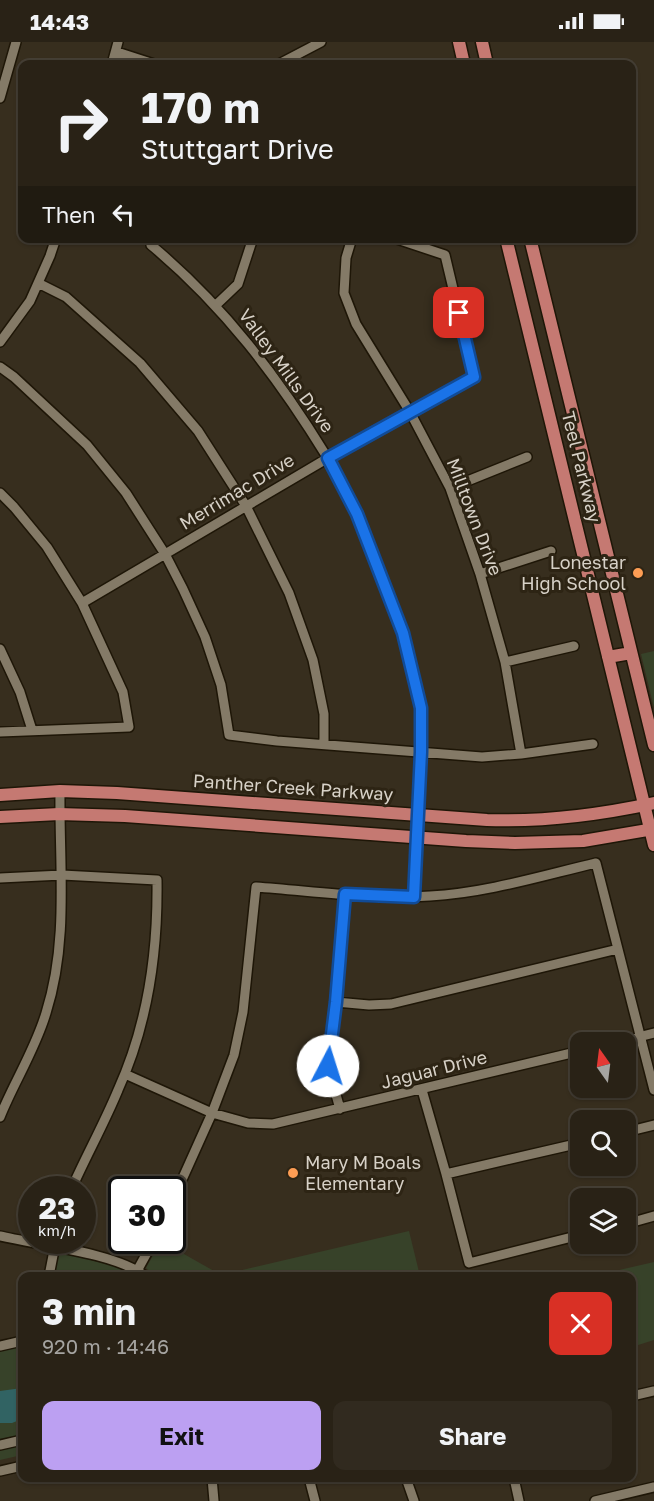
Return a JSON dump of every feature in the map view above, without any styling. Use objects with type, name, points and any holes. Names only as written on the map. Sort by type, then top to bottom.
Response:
[{"type":"main road","points":[[459,42],[463,60]]},
{"type":"main road","points":[[482,42],[486,60]]},
{"type":"main road","name":"Teel Parkway","points":[[507,243],[608,657],[649,804],[654,845]]},
{"type":"main road","name":"Teel Parkway","points":[[531,243],[654,745]]},
{"type":"main road","points":[[572,509],[594,503]]},
{"type":"main road","points":[[608,657],[631,652]]},
{"type":"main road","name":"Panther Creek Parkway","points":[[0,795],[60,791],[129,793],[487,820],[552,820],[606,813],[649,804]]},
{"type":"main road","points":[[0,817],[59,814],[125,816],[416,838],[515,843],[583,842],[652,829]]},
{"type":"street","points":[[0,98],[16,42]]},
{"type":"street","points":[[287,60],[321,42]]},
{"type":"street","points":[[117,47],[145,60]]},
{"type":"street","points":[[0,342],[30,301],[54,243]]},
{"type":"street","name":"Valley Mills Drive","points":[[153,243],[216,305],[241,334],[328,458],[357,514],[403,633],[421,708],[414,897]]},
{"type":"street","points":[[216,305],[238,284],[251,243]]},
{"type":"street","name":"Milltown Drive","points":[[350,243],[346,258],[344,292],[356,324],[410,412],[450,488],[480,574],[505,662],[521,754]]},
{"type":"street","name":"Merrimac Drive","points":[[82,603],[328,458],[474,377],[445,255],[409,243]]},
{"type":"street","points":[[39,283],[66,297],[140,363],[198,431],[246,506],[289,593],[313,660],[324,714],[324,744]]},
{"type":"street","points":[[0,367],[14,377],[87,445],[126,493],[165,554],[205,637],[221,685],[229,735],[482,757],[593,744]]},
{"type":"street","points":[[450,488],[527,457]]},
{"type":"street","points":[[0,493],[47,547],[82,603],[123,692],[129,726],[0,732]]},
{"type":"street","points":[[480,574],[551,551]]},
{"type":"street","points":[[505,662],[574,646]]},
{"type":"street","points":[[0,649],[20,692],[32,730]]},
{"type":"street","points":[[0,1117],[33,1048],[56,976],[61,926],[60,791]]},
{"type":"street","points":[[184,1176],[212,1113],[234,1055],[241,1023],[255,887],[414,897],[492,888],[596,863],[654,1090]]},
{"type":"street","points":[[0,878],[62,875],[157,880],[158,915],[151,981],[138,1039],[125,1074],[78,1176]]},
{"type":"street","points":[[340,1109],[328,1066],[345,894]]},
{"type":"street","points":[[336,1002],[391,1004],[618,950]]},
{"type":"street","points":[[636,1038],[654,1033]]},
{"type":"street","name":"Jaguar Drive","points":[[125,1074],[212,1113],[248,1123],[273,1124],[570,1054]]},
{"type":"street","points":[[422,1090],[469,1263],[570,1238]]},
{"type":"street","points":[[636,1130],[654,1125]]},
{"type":"street","points":[[446,1174],[570,1145]]},
{"type":"street","points":[[636,1221],[654,1216]]},
{"type":"street","points":[[0,1236],[18,1239]]},
{"type":"street","points":[[50,1272],[54,1254]]},
{"type":"street","points":[[90,1254],[111,1260],[137,1272]]},
{"type":"street","points":[[142,1272],[149,1254]]},
{"type":"street","points":[[0,1346],[18,1342]]},
{"type":"street","points":[[636,1395],[654,1391]]},
{"type":"street","points":[[0,1445],[18,1441]]},
{"type":"street","points":[[0,1471],[18,1467]]},
{"type":"street","points":[[212,1482],[214,1501]]},
{"type":"street","points":[[310,1482],[315,1501]]},
{"type":"street","points":[[407,1482],[414,1501]]},
{"type":"street","points":[[515,1482],[519,1501]]},
{"type":"street","points":[[595,1501],[654,1487]]},
{"type":"green space","points":[[654,651],[654,708],[641,654]]},
{"type":"green space","points":[[409,1231],[419,1272],[234,1272]]},
{"type":"green space","points":[[58,1254],[66,1254],[119,1267],[128,1272],[53,1272]]},
{"type":"green space","points":[[154,1254],[184,1254],[216,1272],[150,1272],[146,1268]]},
{"type":"green space","points":[[654,1262],[654,1340],[636,1346],[636,1272],[610,1272]]},
{"type":"green space","points":[[18,1346],[18,1456],[0,1460],[0,1351]]},
{"type":"water","points":[[18,1389],[18,1421],[0,1423],[0,1391]]},
{"type":"place","name":"Lonestar High School","points":[[638,573]]},
{"type":"place","name":"Mary M Boals Elementary","points":[[293,1173]]},
{"type":"route","points":[[328,1066],[345,894],[414,897],[421,752],[421,708],[403,633],[357,514],[328,458],[474,377],[459,313]]}]
